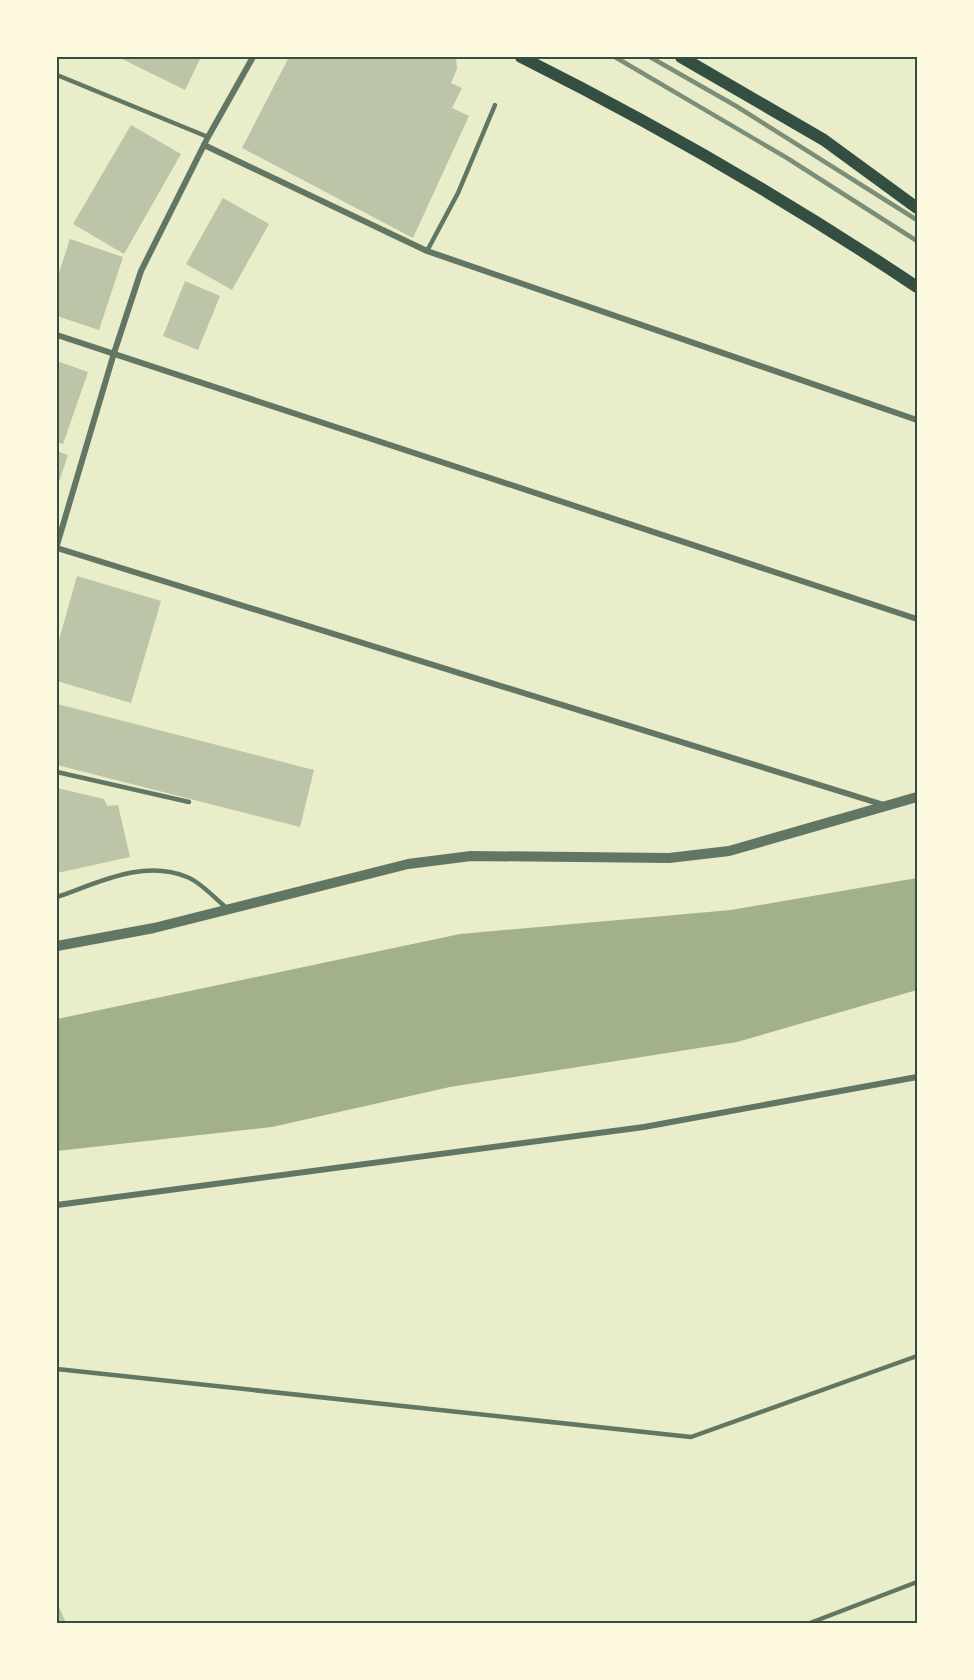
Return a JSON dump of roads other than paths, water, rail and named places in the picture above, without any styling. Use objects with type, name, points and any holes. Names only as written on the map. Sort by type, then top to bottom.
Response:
[{"type":"main road","points":[[521,57],[659,130],[778,199],[917,287]]},
{"type":"main road","points":[[681,57],[824,140],[917,208]]},
{"type":"street","points":[[253,57],[208,136],[141,271],[114,353],[57,547],[886,806]]},
{"type":"street","points":[[204,145],[427,251],[917,420]]},
{"type":"street","points":[[57,335],[917,619]]},
{"type":"street","points":[[57,946],[154,928],[408,864],[471,856],[669,858],[729,851],[917,797]]},
{"type":"street","points":[[57,1205],[644,1127],[917,1077]]},
{"type":"lane","points":[[57,75],[208,136]]},
{"type":"lane","points":[[427,251],[458,193],[495,105]]},
{"type":"lane","points":[[57,772],[189,802]]},
{"type":"lane","points":[[57,897],[134,871],[161,870],[189,877],[228,909]]},
{"type":"lane","points":[[57,1369],[691,1437],[917,1356]]},
{"type":"lane","points":[[810,1623],[917,1582]]},
{"type":"railway","points":[[615,57],[787,158],[917,241]]},
{"type":"railway","points":[[650,57],[736,106],[917,220]]}]
